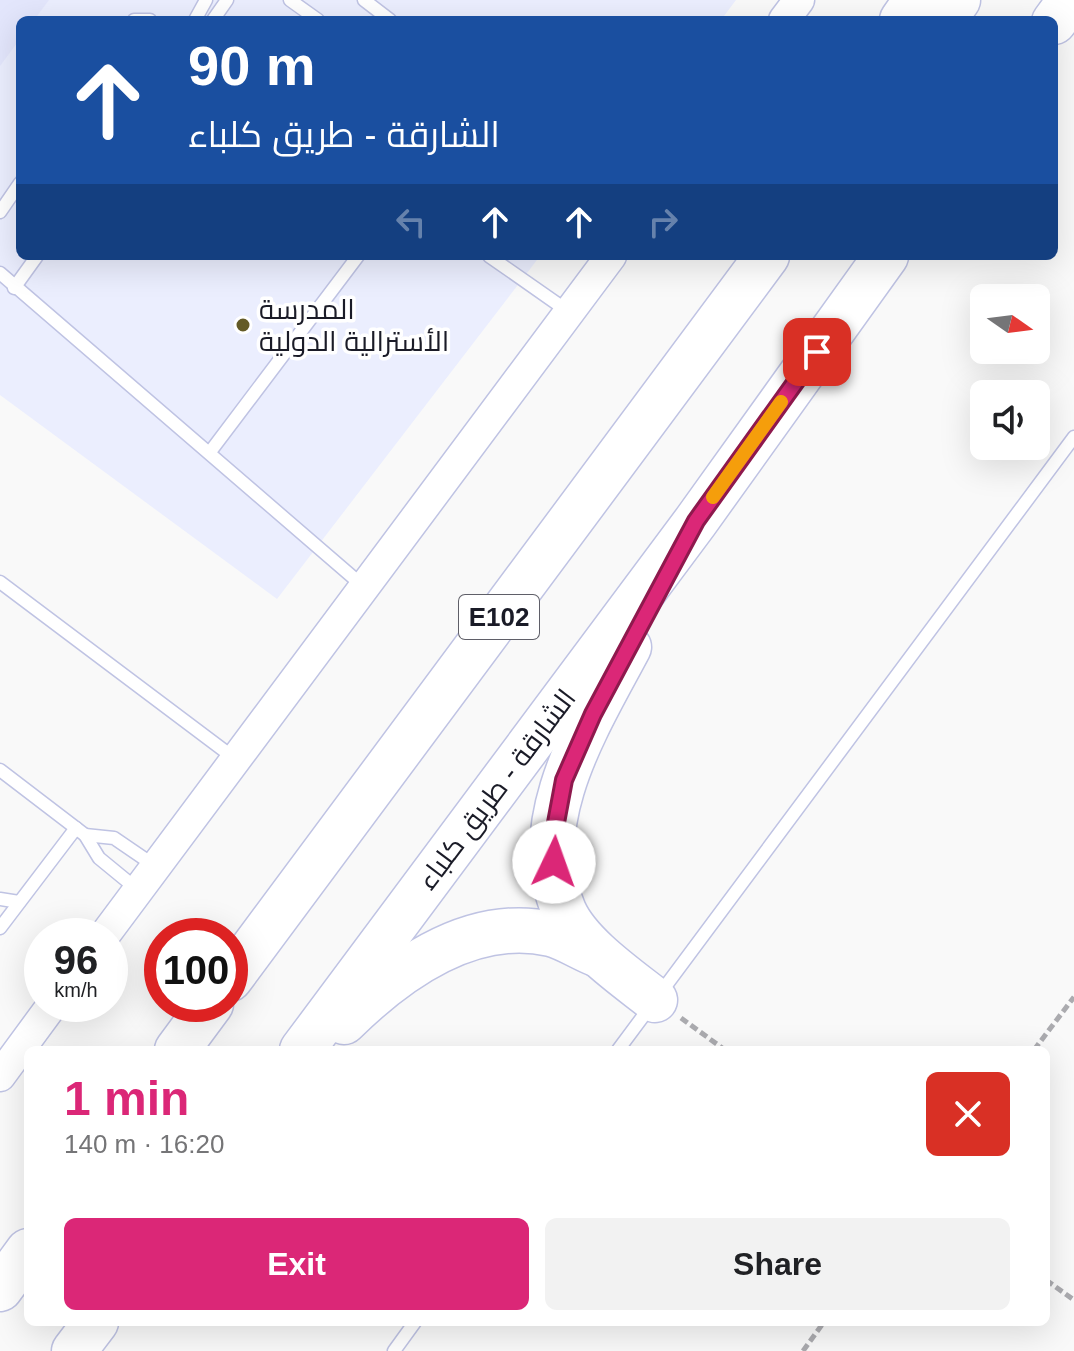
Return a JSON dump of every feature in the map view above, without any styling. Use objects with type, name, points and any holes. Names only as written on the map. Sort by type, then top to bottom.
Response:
[{"type":"highway","points":[[1058,16],[1070,0]]},
{"type":"highway","name":"E102","points":[[248,955],[764,260]]},
{"type":"highway","name":"الشارقة - طريق كلباء","points":[[305,1046],[696,521],[883,260]]},
{"type":"highway","points":[[655,1000],[601,957],[565,912],[556,881],[552,844],[564,780],[593,714],[696,521]]},
{"type":"highway","points":[[320,1046],[368,999],[420,961],[480,934],[518,931],[552,934],[601,957]]},
{"type":"highway","points":[[180,1046],[198,1022]]},
{"type":"highway","points":[[0,1289],[24,1256]]},
{"type":"highway","points":[[74,1351],[93,1326]]},
{"type":"street","points":[[117,918],[608,260]]},
{"type":"street","points":[[0,1076],[40,1022]]},
{"type":"lane","points":[[290,0],[312,16]]},
{"type":"lane","points":[[364,0],[385,16]]},
{"type":"lane","points":[[0,212],[16,189]]},
{"type":"lane","points":[[14,288],[34,260]]},
{"type":"lane","points":[[210,452],[355,260]]},
{"type":"lane","points":[[495,260],[569,312]]},
{"type":"lane","points":[[0,273],[363,586]]},
{"type":"lane","points":[[621,1046],[1074,437]]},
{"type":"lane","points":[[0,582],[235,759]]},
{"type":"lane","points":[[0,770],[81,831],[99,858],[146,878]]},
{"type":"lane","points":[[81,831],[114,838],[146,878]]},
{"type":"lane","points":[[0,928],[81,831]]},
{"type":"lane","points":[[0,899],[19,902]]},
{"type":"lane","points":[[394,1351],[412,1326]]},
{"type":"path","points":[[1037,1046],[1074,997]]},
{"type":"path","points":[[655,1000],[719,1046]]},
{"type":"path","points":[[1050,1283],[1074,1300]]},
{"type":"path","points":[[803,1351],[821,1326]]},
{"type":"shaded area","name":"المدرسة الأسترالية الدولية","points":[[0,0],[736,0],[724,16],[16,16],[16,260],[537,260],[277,599],[0,395]]},
{"type":"shaded area","points":[[0,0],[49,0],[37,16],[16,16],[16,44],[0,66]]},
{"type":"slow traffic","points":[[713,497],[781,402]]},
{"type":"place","name":"المدرسة الأسترالية الدولية","points":[[243,325]]},
{"type":"route","points":[[554,862],[552,844],[564,780],[593,714],[696,521],[817,352]]}]
